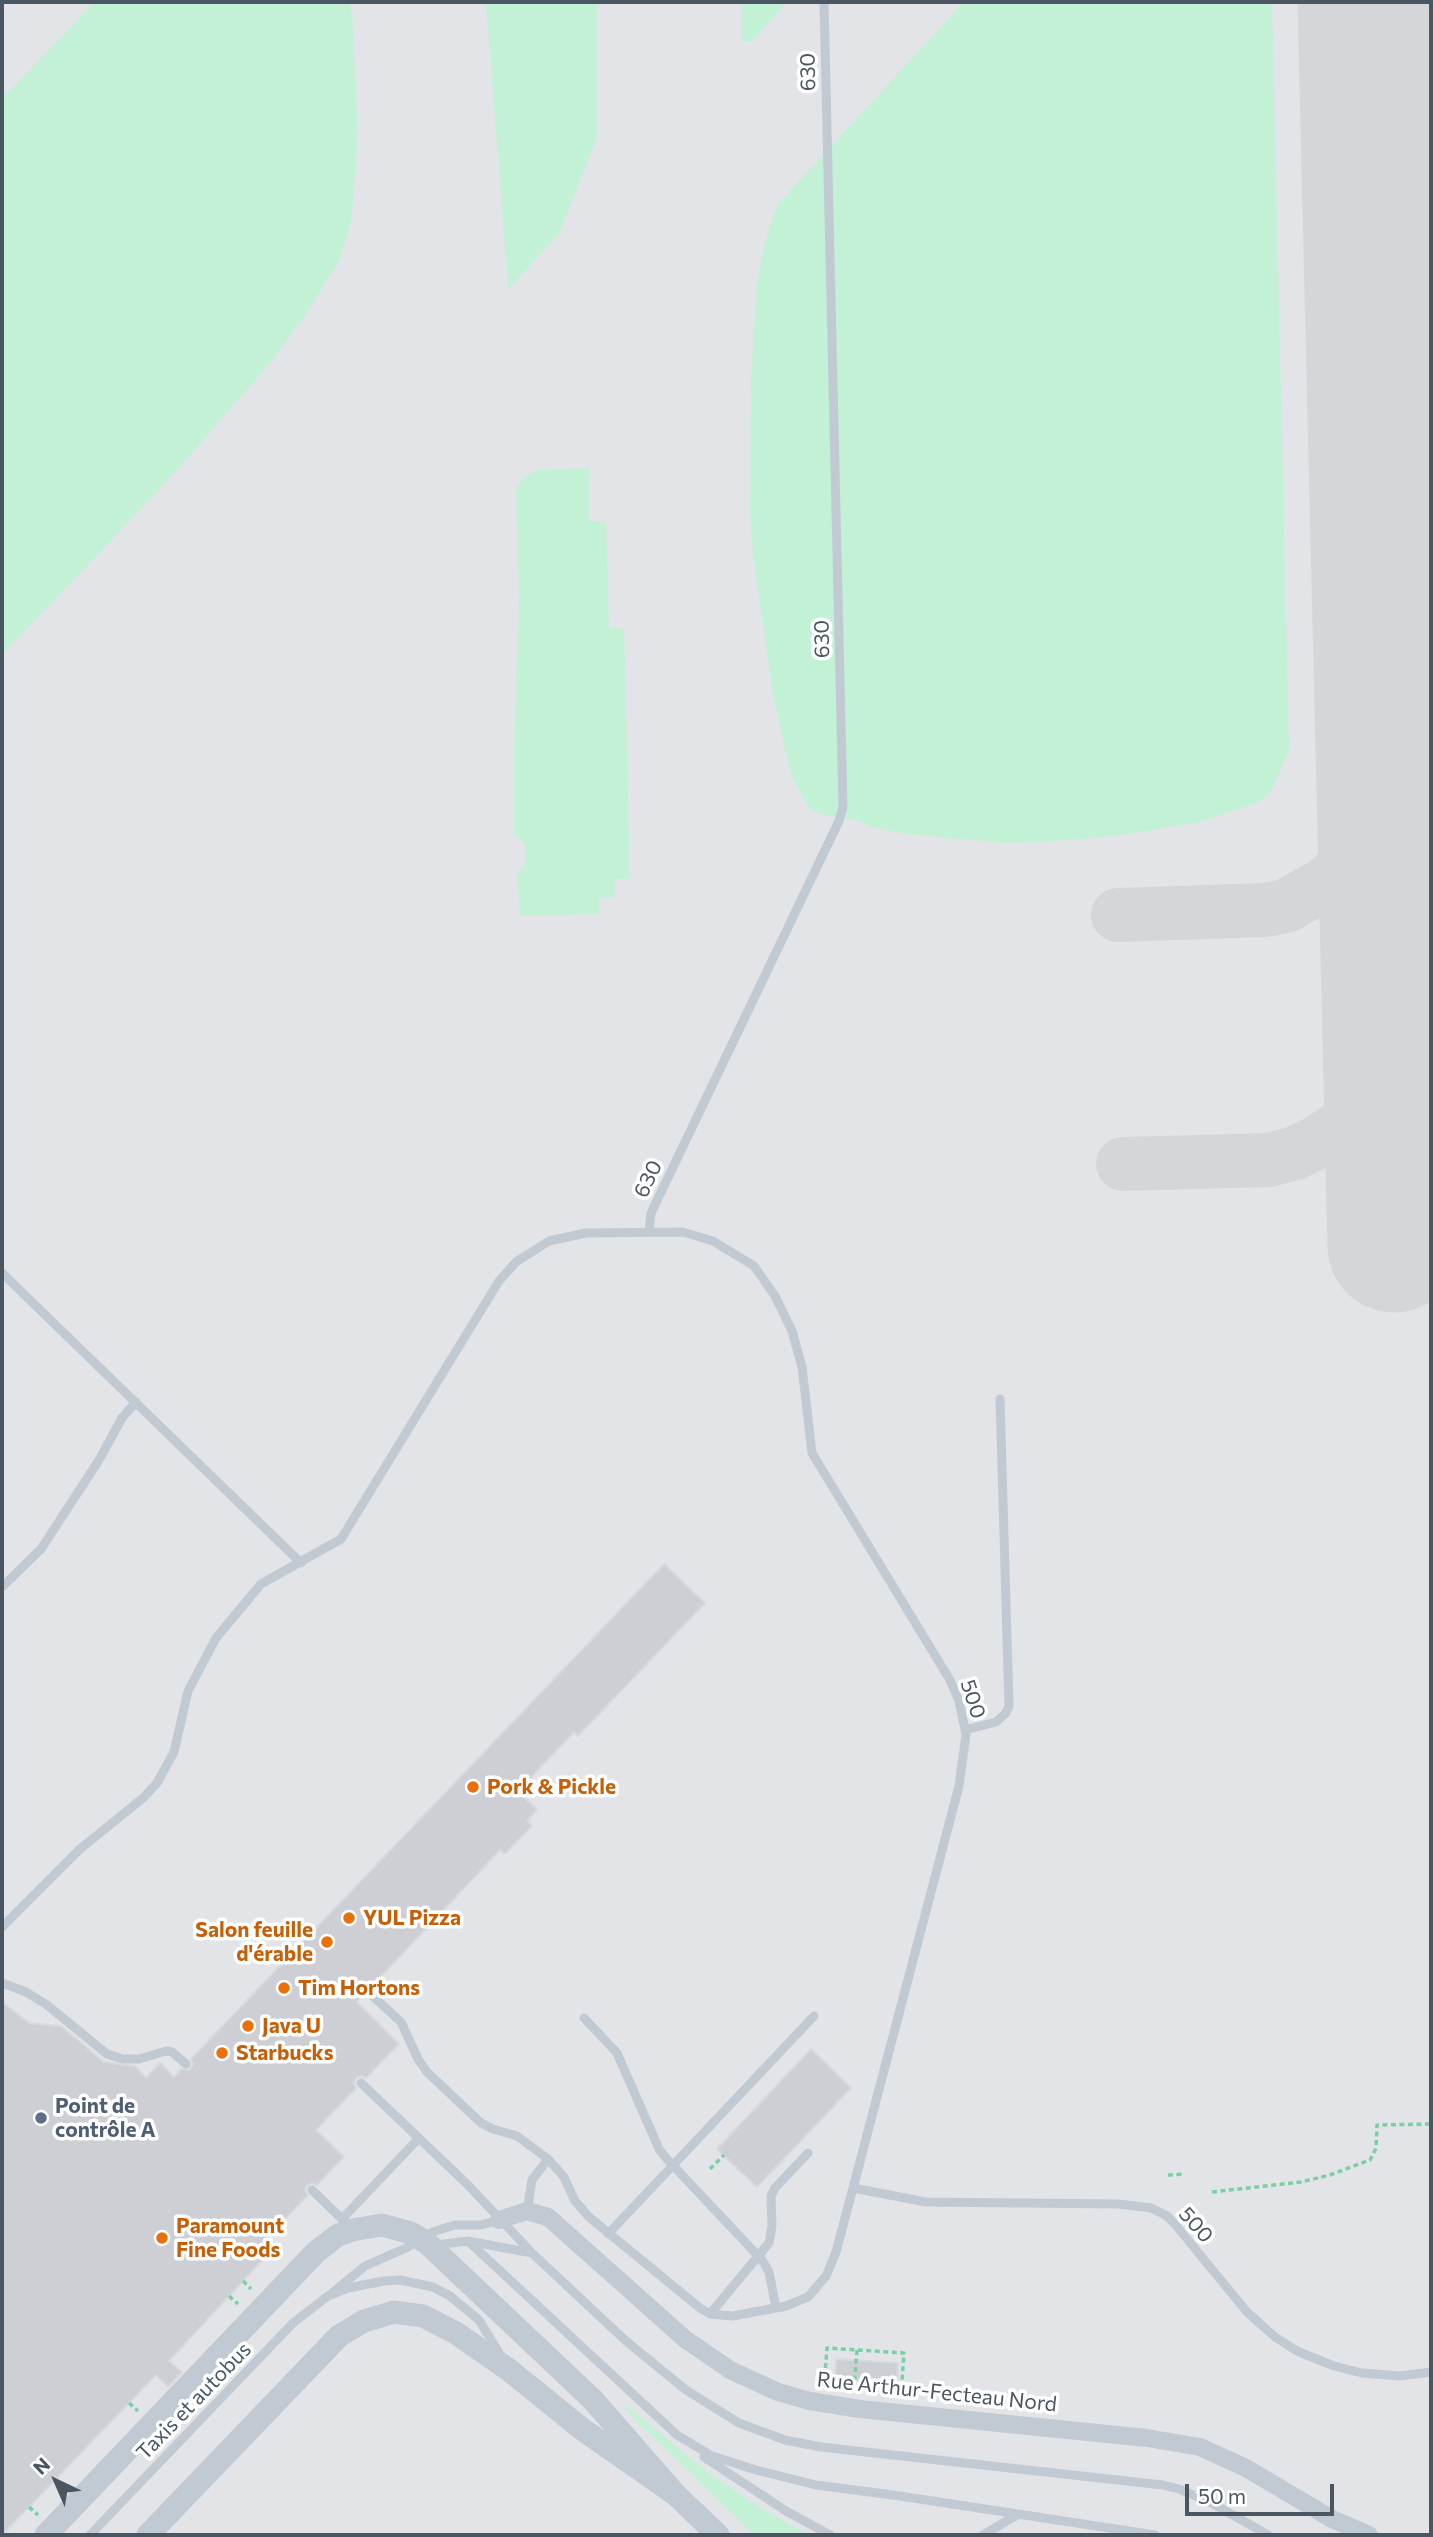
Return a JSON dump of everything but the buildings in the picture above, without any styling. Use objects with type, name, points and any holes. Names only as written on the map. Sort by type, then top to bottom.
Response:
[{"type":"street","points":[[499,2220],[527,2211]]},
{"type":"street","name":"Rue Arthur-Fecteau Nord","points":[[527,2211],[548,2217],[671,2328],[707,2355],[746,2378],[778,2392],[810,2401],[860,2409],[1064,2428],[1192,2445],[1232,2461],[1332,2519],[1369,2535]]},
{"type":"street","points":[[46,2535],[316,2252],[338,2235],[382,2225],[411,2233],[428,2243],[593,2400],[675,2494],[718,2535]]},
{"type":"street","points":[[148,2535],[339,2336],[364,2320],[394,2312],[423,2316],[456,2333],[509,2370],[582,2429],[675,2494]]},
{"type":"lane","name":"630","points":[[649,1232],[650,1218],[656,1203],[839,821],[843,807],[824,2]]},
{"type":"lane","name":"500","points":[[2,1927],[80,1849],[143,1798],[157,1783],[174,1752],[188,1691],[216,1638],[261,1584],[341,1539],[499,1281],[516,1262],[539,1246],[559,1237],[586,1233],[683,1232],[713,1241],[754,1266],[769,1284],[798,1348],[812,1453],[955,1692],[965,1730],[965,1759],[960,1786],[829,2269],[821,2284],[808,2297],[792,2305],[776,2308]]},
{"type":"lane","points":[[2,1273],[301,1563]]},
{"type":"lane","points":[[965,1730],[996,1722],[1009,1706],[1000,1399]]},
{"type":"lane","points":[[2,1587],[41,1549],[99,1460],[122,1418],[136,1402]]},
{"type":"lane","points":[[2,1983],[26,1992],[47,2005],[107,2054],[123,2059],[139,2059],[166,2051],[177,2055],[186,2064]]},
{"type":"lane","points":[[366,1992],[401,2022],[427,2072],[481,2123],[517,2136],[548,2158],[564,2177],[580,2209],[710,2314],[733,2316],[776,2308],[769,2272],[760,2256],[673,2167],[659,2149],[617,2053],[584,2018]]},
{"type":"lane","points":[[608,2234],[814,2016]]},
{"type":"lane","points":[[361,2083],[626,2341],[686,2390],[721,2414],[762,2433],[805,2445],[1171,2487],[1210,2502],[1268,2535]]},
{"type":"lane","points":[[312,2190],[342,2219],[419,2138]]},
{"type":"lane","points":[[710,2314],[769,2243],[772,2235],[771,2196],[775,2188],[808,2153]]},
{"type":"lane","points":[[527,2211],[532,2180],[548,2158]]},
{"type":"lane","name":"500","points":[[853,2188],[926,2202],[1118,2204],[1151,2208],[1174,2223],[1247,2312],[1275,2337],[1297,2351],[1334,2366],[1362,2373],[1400,2376],[1431,2372]]},
{"type":"lane","points":[[406,2248],[444,2228],[481,2225],[499,2220]]},
{"type":"lane","points":[[406,2248],[468,2241],[533,2253]]},
{"type":"lane","points":[[468,2241],[677,2435],[736,2479],[830,2535]]},
{"type":"lane","name":"Taxis et autobus","points":[[90,2535],[293,2323],[365,2266],[406,2248]]},
{"type":"lane","name":"Taxis et autobus","points":[[328,2296],[357,2286],[384,2281],[400,2280],[433,2287],[450,2296],[479,2320],[509,2370]]},
{"type":"lane","points":[[677,2435],[712,2456],[796,2481],[1155,2535]]},
{"type":"lane","points":[[983,2535],[1017,2515]]},
{"type":"path","points":[[1212,2192],[1301,2182],[1330,2175],[1370,2160],[1376,2148],[1377,2125],[1431,2124]]},
{"type":"path","points":[[710,2169],[724,2155]]},
{"type":"path","points":[[1168,2175],[1185,2174]]},
{"type":"path","points":[[824,2388],[827,2348],[904,2353],[901,2396]]},
{"type":"path","points":[[853,2395],[857,2350]]},
{"type":"path","points":[[855,2370],[861,2370]]},
{"type":"shaded area","points":[[2,2],[1431,2],[1431,2535],[2,2535]]},
{"type":"green space","points":[[95,2],[349,2],[352,15],[358,136],[351,223],[339,261],[304,317],[270,363],[169,479],[2,655],[2,99]]},
{"type":"green space","points":[[486,2],[597,2],[597,137],[559,234],[508,289]]},
{"type":"green space","points":[[741,2],[787,2],[752,41],[741,41]]},
{"type":"green space","points":[[964,2],[1272,2],[1289,750],[1273,787],[1265,798],[1200,822],[1116,836],[1041,842],[1005,843],[907,834],[824,815],[810,809],[793,779],[786,755],[773,695],[753,555],[750,513],[751,379],[756,290],[765,241],[778,204]]},
{"type":"green space","points":[[590,468],[589,521],[606,521],[609,628],[624,629],[630,879],[615,879],[614,897],[599,898],[599,914],[520,916],[517,876],[525,864],[526,846],[514,834],[514,736],[519,602],[516,492],[517,486],[525,477],[536,470]]},
{"type":"green space","points":[[627,2406],[706,2471],[759,2507],[808,2535],[755,2535],[624,2409]]},
{"type":"taxiway","points":[[1118,915],[1265,910],[1286,906],[1325,884],[1346,865],[1368,828],[1378,792],[1377,724],[1382,717]]},
{"type":"taxiway","points":[[1123,1164],[1269,1160],[1295,1153],[1318,1142],[1338,1129],[1356,1110],[1370,1089],[1383,1048],[1380,845],[1384,831]]},
{"type":"runway","points":[[1364,2],[1394,1246]]},
{"type":"place","name":"Pork & Pickle","points":[[473,1787]]},
{"type":"place","name":"YUL Pizza","points":[[349,1918]]},
{"type":"place","name":"Salon feuille d'érable","points":[[327,1942]]},
{"type":"place","name":"Tim Hortons","points":[[284,1988]]},
{"type":"place","name":"Java U","points":[[248,2026]]},
{"type":"place","name":"Starbucks","points":[[222,2053]]},
{"type":"place","name":"Point de contrôle A","points":[[41,2118]]},
{"type":"place","name":"Paramount Fine Foods","points":[[162,2238]]}]
